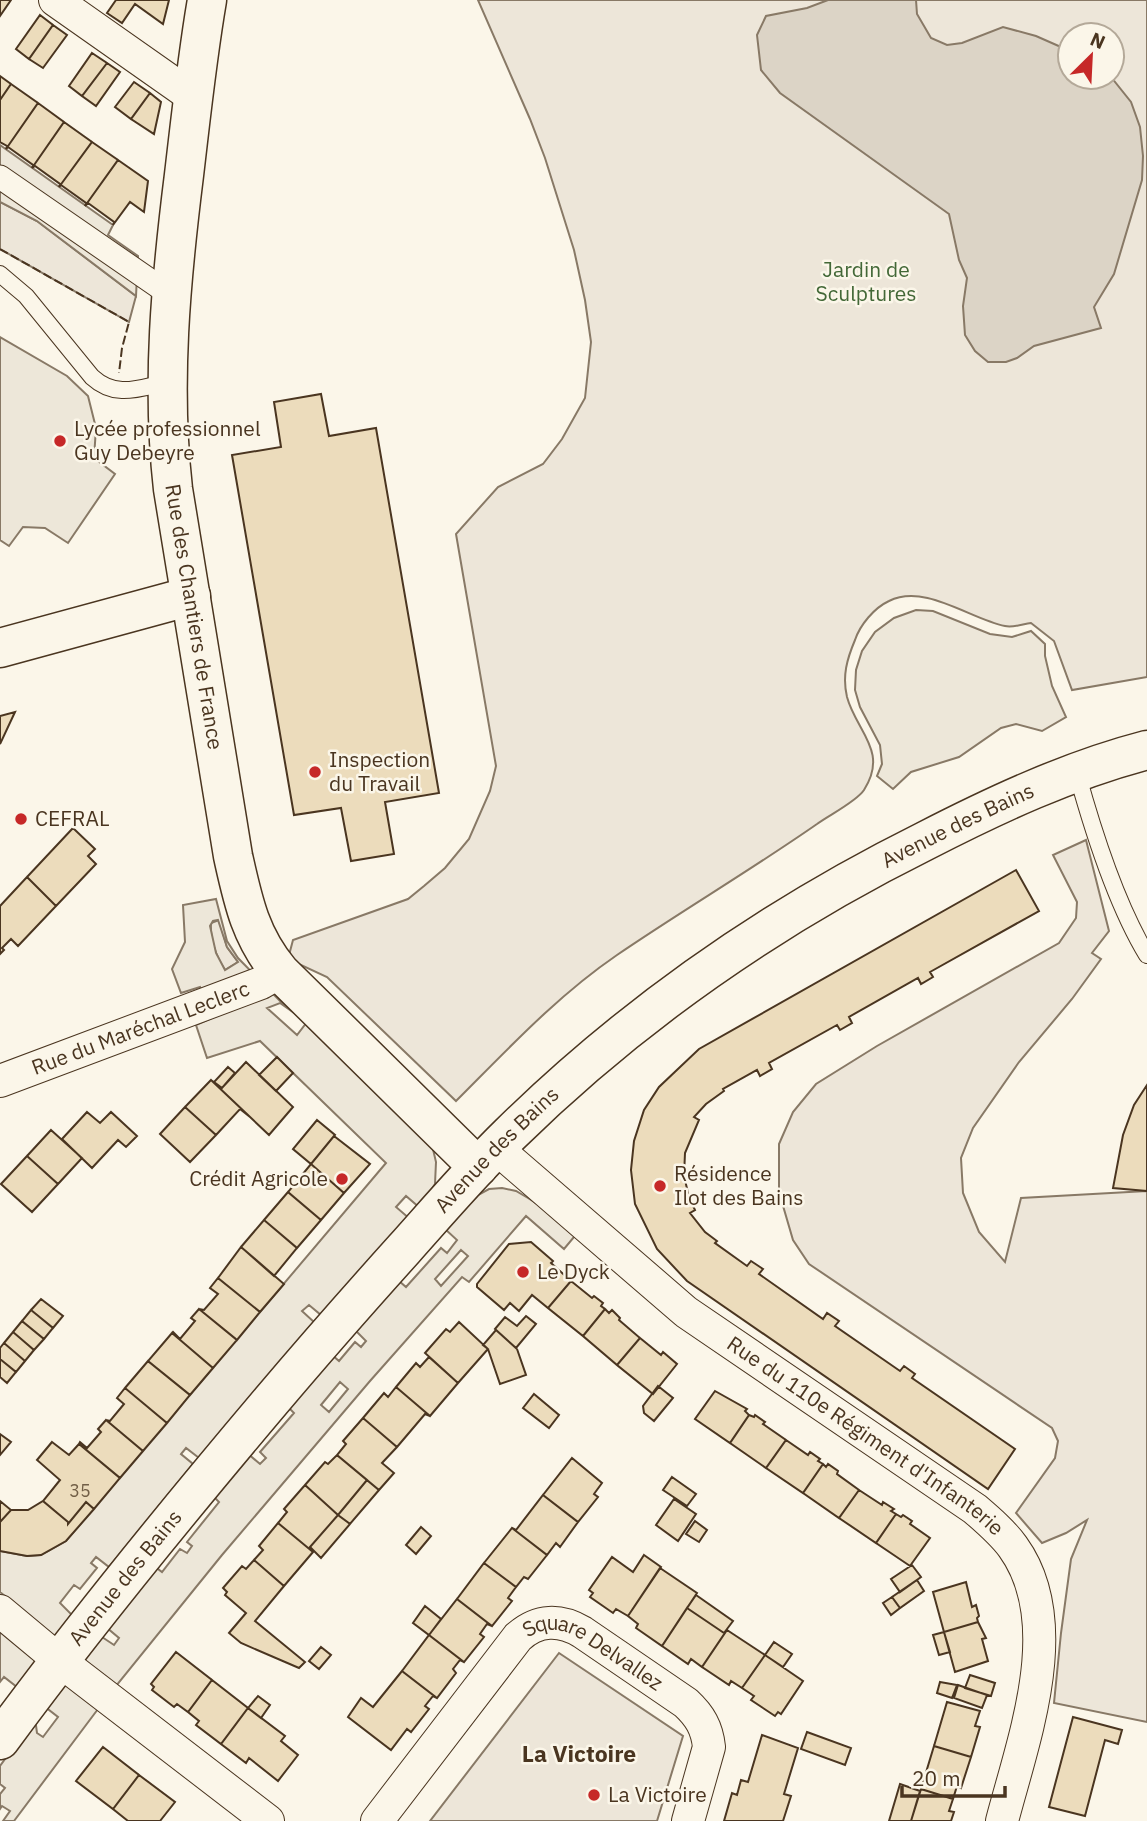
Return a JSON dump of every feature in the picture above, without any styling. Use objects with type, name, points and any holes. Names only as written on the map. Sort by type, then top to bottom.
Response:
[{"type":"street","points":[[55,0],[193,97]]},
{"type":"street","name":"Rue des Chantiers de France","points":[[207,0],[170,295],[170,467],[233,856],[252,930],[269,960],[280,972]]},
{"type":"street","points":[[0,177],[170,295]]},
{"type":"street","points":[[0,648],[191,596]]},
{"type":"street","name":"Avenue des Bains","points":[[0,1740],[178,1512],[292,1376],[487,1158],[598,1054],[706,971],[846,881],[945,831],[1077,773],[1147,750]]},
{"type":"street","name":"Rue du Maréchal Leclerc","points":[[0,1081],[261,983],[280,972]]},
{"type":"street","name":"Rue du 110e Régiment d'Infanterie","points":[[280,972],[487,1158],[668,1299],[969,1505],[1013,1546],[1027,1574],[1038,1614],[1040,1637],[1030,1708],[1002,1821]]},
{"type":"street","points":[[0,1611],[60,1661],[268,1821]]},
{"type":"street","name":"Square Delvallez","points":[[377,1821],[518,1637],[538,1625],[556,1622],[565,1623],[582,1632],[686,1703],[700,1718],[708,1736],[709,1747],[688,1821]]},
{"type":"lane","points":[[0,274],[17,287],[92,377],[104,387],[118,391],[168,382]]},
{"type":"lane","points":[[1077,773],[1088,815],[1105,862],[1131,925],[1147,955]]},
{"type":"green space","name":"Jardin de Sculptures","points":[[478,0],[1147,0],[1147,677],[1072,690],[1054,641],[1031,623],[1005,626],[947,604],[917,596],[903,597],[883,604],[873,612],[857,634],[845,675],[851,709],[872,752],[871,776],[860,795],[595,971],[533,1024],[456,1101],[327,977],[288,959],[293,940],[408,899],[424,886],[445,868],[469,839],[490,791],[496,766],[456,534],[498,487],[543,464],[562,439],[585,398],[591,342],[574,250],[545,158]]},
{"type":"green space","points":[[0,202],[37,221],[136,296],[129,322],[0,249]]},
{"type":"green space","points":[[1086,840],[1109,931],[1092,953],[1101,959],[1072,999],[1019,1062],[973,1128],[961,1158],[963,1193],[979,1232],[1005,1262],[1021,1198],[1147,1191],[1147,1722],[1054,1703],[1071,1559],[1087,1520],[1042,1543],[1016,1513],[1055,1458],[1058,1441],[1052,1428],[809,1264],[793,1240],[779,1192],[779,1144],[793,1112],[816,1084],[877,1046],[1059,943],[1076,918],[1077,902],[1053,855]]},
{"type":"green space","points":[[219,920],[227,947],[238,962],[225,970],[216,954],[212,935],[211,923]]},
{"type":"green space","points":[[559,1653],[683,1736],[657,1821],[430,1821]]},
{"type":"shaded area","points":[[828,0],[916,0],[917,14],[931,38],[947,45],[962,43],[1003,27],[1036,36],[1056,45],[1056,91],[1122,91],[1131,102],[1140,127],[1142,180],[1114,274],[1094,307],[1101,328],[1034,346],[1006,362],[988,362],[975,351],[965,335],[963,306],[967,278],[959,260],[949,214],[780,93],[761,70],[757,35],[766,16],[807,8]]},
{"type":"shaded area","points":[[0,145],[113,225],[108,235],[138,256],[136,296],[37,221],[0,202]]},
{"type":"shaded area","points":[[0,337],[67,376],[88,396],[96,428],[94,458],[115,474],[68,543],[45,528],[23,527],[9,546],[0,540]]},
{"type":"shaded area","points":[[916,610],[933,611],[990,634],[1012,637],[1031,631],[1045,644],[1052,686],[1066,717],[1042,731],[1016,724],[1001,728],[959,757],[911,772],[893,789],[877,776],[882,764],[880,745],[860,707],[855,690],[856,670],[862,651],[875,632],[894,618]]},
{"type":"shaded area","points":[[216,899],[227,941],[238,958],[280,1001],[311,1022],[432,1145],[436,1162],[435,1184],[420,1208],[406,1196],[396,1207],[410,1219],[321,1315],[309,1305],[302,1311],[314,1322],[199,1458],[186,1448],[181,1454],[193,1464],[109,1567],[96,1557],[91,1563],[97,1568],[80,1589],[74,1585],[60,1603],[72,1615],[17,1687],[4,1677],[0,1682],[0,1630],[18,1607],[0,1592],[0,1551],[27,1556],[41,1555],[66,1541],[386,1163],[260,1041],[207,1058],[196,1025],[212,1018],[200,987],[181,993],[172,969],[185,942],[183,905]],"holes":[[[218,920],[227,947],[238,962],[225,970],[216,953],[210,926],[213,921]],[[280,1003],[307,1022],[297,1035],[267,1008]]]},
{"type":"shaded area","points":[[489,1189],[516,1191],[579,1231],[564,1249],[526,1216],[469,1282],[462,1277],[222,1555],[107,1697],[14,1821],[3,1821],[10,1811],[2,1806],[0,1809],[0,1794],[5,1788],[0,1784],[0,1766],[35,1718],[37,1733],[43,1737],[58,1717],[44,1706],[99,1635],[114,1645],[119,1638],[106,1627],[154,1566],[162,1572],[180,1549],[187,1553],[192,1546],[187,1542],[219,1502],[212,1495],[247,1453],[260,1464],[266,1458],[260,1452],[294,1413],[287,1406],[332,1355],[339,1361],[355,1342],[361,1347],[366,1341],[355,1330],[399,1281],[406,1287],[441,1248],[447,1253],[457,1240],[445,1229],[478,1195]],"holes":[[[461,1250],[468,1256],[441,1286],[435,1279]],[[340,1382],[348,1389],[329,1412],[321,1405]]]},
{"type":"building","points":[[0,0],[11,0],[0,16]]},
{"type":"building","points":[[116,0],[169,0],[163,24],[135,4],[122,23],[107,13]]},
{"type":"building","points":[[40,15],[53,25],[29,59],[16,49]]},
{"type":"building","points":[[53,25],[67,35],[43,68],[29,59]]},
{"type":"building","points":[[92,53],[107,63],[82,96],[69,86]]},
{"type":"building","points":[[107,63],[120,72],[96,106],[82,96]]},
{"type":"building","points":[[0,76],[11,84],[0,100]]},
{"type":"building","points":[[134,82],[150,93],[131,119],[115,107]]},
{"type":"building","points":[[11,84],[38,103],[6,149],[7,146],[0,142],[0,100]]},
{"type":"building","points":[[150,93],[161,102],[154,134],[131,119]]},
{"type":"building","points":[[38,103],[64,122],[32,168],[33,165],[8,147],[6,149]]},
{"type":"building","points":[[64,122],[92,142],[59,187],[60,184],[35,166],[32,168]]},
{"type":"building","points":[[92,142],[118,160],[85,206],[86,203],[61,185],[59,187]]},
{"type":"building","points":[[118,160],[148,181],[144,212],[130,202],[113,225],[114,222],[88,203],[85,206]]},
{"type":"building","points":[[321,394],[329,436],[376,428],[439,793],[385,802],[394,854],[351,861],[341,808],[294,815],[232,455],[281,447],[274,402]]},
{"type":"building","points":[[15,712],[0,744],[0,716]]},
{"type":"building","points":[[73,828],[95,849],[88,856],[96,864],[56,906],[27,877]]},
{"type":"building","name":"Résidence Ilot des Bains","points":[[1016,870],[1039,911],[930,972],[933,977],[921,984],[918,978],[849,1017],[852,1023],[840,1030],[837,1025],[769,1063],[772,1069],[760,1076],[757,1070],[723,1089],[724,1091],[694,1117],[699,1120],[685,1153],[684,1176],[695,1210],[690,1213],[705,1232],[717,1241],[715,1243],[747,1266],[751,1261],[763,1269],[759,1274],[823,1319],[827,1313],[839,1321],[835,1326],[900,1371],[904,1366],[915,1374],[912,1378],[1015,1449],[988,1489],[687,1281],[657,1249],[635,1204],[631,1170],[634,1141],[644,1110],[659,1087],[699,1049]]},
{"type":"building","points":[[27,877],[56,906],[18,946],[11,939],[0,954],[0,906]]},
{"type":"building","points":[[277,1057],[293,1073],[276,1091],[259,1075]]},
{"type":"building","points":[[246,1062],[293,1107],[269,1135],[211,1080],[222,1088]]},
{"type":"building","points":[[228,1067],[235,1073],[222,1088],[214,1082]]},
{"type":"building","points":[[211,1080],[250,1117],[240,1109],[216,1135],[185,1107]]},
{"type":"building","points":[[1147,1085],[1147,1191],[1113,1188],[1123,1135],[1134,1105]]},
{"type":"building","points":[[185,1107],[216,1135],[190,1162],[160,1134]]},
{"type":"building","points":[[87,1112],[100,1123],[111,1112],[137,1136],[126,1147],[118,1140],[92,1168],[62,1139]]},
{"type":"building","points":[[317,1120],[335,1135],[311,1164],[293,1149]]},
{"type":"building","points":[[51,1130],[82,1158],[58,1184],[27,1156]]},
{"type":"building","name":"Crédit Agricole","points":[[334,1136],[370,1164],[344,1193],[311,1164]]},
{"type":"building","points":[[27,1156],[58,1184],[32,1212],[1,1184]]},
{"type":"building","points":[[311,1164],[344,1193],[321,1220],[288,1192]]},
{"type":"building","points":[[288,1192],[321,1220],[297,1248],[264,1220]]},
{"type":"building","points":[[264,1220],[297,1248],[274,1276],[241,1247]]},
{"type":"building","name":"Le Dyck","points":[[531,1242],[571,1281],[548,1308],[532,1295],[519,1311],[510,1303],[504,1310],[477,1287],[477,1284],[509,1244]]},
{"type":"building","points":[[241,1247],[284,1284],[260,1312],[218,1278]]},
{"type":"building","points":[[218,1278],[260,1312],[237,1340],[199,1309],[204,1310],[218,1294],[210,1288]]},
{"type":"building","points":[[571,1281],[592,1298],[594,1296],[603,1303],[601,1306],[605,1309],[583,1336],[548,1308]]},
{"type":"building","points":[[41,1299],[63,1316],[53,1328],[31,1310]]},
{"type":"building","points":[[199,1309],[237,1340],[213,1368],[172,1333],[180,1339],[195,1321],[191,1318]]},
{"type":"building","points":[[605,1309],[609,1313],[612,1310],[619,1320],[640,1338],[617,1365],[583,1336]]},
{"type":"building","points":[[31,1310],[53,1328],[44,1339],[22,1321]]},
{"type":"building","points":[[526,1316],[536,1324],[516,1348],[495,1329],[505,1317],[517,1326]]},
{"type":"building","points":[[22,1321],[44,1339],[34,1350],[13,1332]]},
{"type":"building","points":[[459,1322],[488,1349],[458,1383],[425,1353],[446,1329],[450,1332]]},
{"type":"building","points":[[496,1330],[517,1349],[526,1375],[500,1384],[488,1349],[483,1345]]},
{"type":"building","points":[[13,1332],[34,1350],[25,1361],[4,1343]]},
{"type":"building","points":[[172,1333],[213,1368],[190,1395],[148,1361]]},
{"type":"building","points":[[640,1338],[677,1364],[653,1394],[617,1365]]},
{"type":"building","points":[[4,1343],[25,1361],[16,1372],[0,1359],[0,1348]]},
{"type":"building","points":[[429,1357],[458,1383],[430,1416],[396,1387],[416,1363],[420,1367]]},
{"type":"building","points":[[0,1359],[16,1372],[7,1383],[0,1377]]},
{"type":"building","points":[[148,1361],[190,1395],[167,1423],[125,1388]]},
{"type":"building","points":[[658,1386],[673,1398],[654,1421],[644,1413],[643,1406]]},
{"type":"building","points":[[396,1387],[430,1416],[425,1414],[397,1447],[363,1418],[384,1393],[388,1397]]},
{"type":"building","points":[[125,1388],[167,1423],[143,1451],[106,1420],[110,1421],[124,1404],[117,1398]]},
{"type":"building","points":[[715,1391],[747,1409],[745,1411],[749,1415],[730,1443],[695,1419]]},
{"type":"building","points":[[534,1394],[559,1415],[549,1428],[523,1408]]},
{"type":"building","points":[[749,1415],[755,1415],[786,1440],[766,1468],[730,1443]]},
{"type":"building","points":[[363,1418],[397,1447],[382,1463],[394,1473],[379,1490],[337,1455],[346,1444],[343,1441]]},
{"type":"building","points":[[106,1420],[143,1451],[120,1478],[79,1444],[80,1442],[87,1448],[101,1432],[98,1429]]},
{"type":"building","points":[[0,1434],[11,1442],[0,1455]]},
{"type":"building","points":[[786,1440],[808,1455],[810,1452],[823,1464],[803,1493],[766,1468]]},
{"type":"building","points":[[52,1442],[69,1455],[79,1444],[120,1478],[94,1509],[86,1502],[68,1524],[43,1501],[60,1480],[37,1460]]},
{"type":"building","points":[[337,1455],[367,1480],[338,1515],[305,1485],[325,1462],[328,1464]]},
{"type":"building","points":[[572,1458],[602,1483],[594,1494],[598,1497],[578,1522],[543,1495]]},
{"type":"building","points":[[823,1464],[826,1467],[828,1464],[838,1471],[837,1474],[859,1490],[839,1518],[803,1493]]},
{"type":"building","points":[[672,1477],[696,1494],[687,1506],[663,1490]]},
{"type":"building","points":[[367,1480],[379,1490],[350,1524],[338,1515]]},
{"type":"building","points":[[305,1485],[338,1515],[310,1547],[313,1552],[278,1523],[287,1512],[284,1509]]},
{"type":"building","points":[[859,1490],[882,1505],[883,1502],[894,1509],[891,1511],[896,1514],[876,1543],[839,1518]]},
{"type":"building","points":[[543,1495],[578,1522],[560,1547],[556,1543],[547,1555],[512,1528],[516,1530]]},
{"type":"building","points":[[674,1499],[696,1514],[678,1541],[656,1525]]},
{"type":"building","points":[[0,1501],[11,1510],[0,1522]]},
{"type":"building","points":[[43,1501],[68,1524],[86,1502],[94,1509],[66,1541],[41,1555],[27,1556],[0,1551],[0,1522],[11,1510],[28,1510]]},
{"type":"building","points":[[896,1514],[912,1521],[910,1524],[930,1538],[910,1566],[876,1543]]},
{"type":"building","points":[[338,1515],[350,1524],[321,1558],[310,1547]]},
{"type":"building","points":[[695,1521],[707,1530],[699,1542],[686,1534]]},
{"type":"building","points":[[278,1523],[313,1552],[284,1586],[254,1560],[263,1550],[259,1546]]},
{"type":"building","points":[[421,1527],[431,1536],[416,1554],[406,1545]]},
{"type":"building","points":[[512,1528],[547,1555],[528,1579],[524,1577],[516,1587],[484,1563]]},
{"type":"building","points":[[644,1555],[661,1567],[628,1616],[616,1609],[613,1613],[590,1597],[593,1593],[589,1590],[612,1557],[633,1572]]},
{"type":"building","points":[[254,1560],[284,1586],[255,1621],[305,1662],[299,1668],[241,1643],[229,1633],[246,1613],[225,1595],[227,1592],[223,1588],[242,1566],[246,1569]]},
{"type":"building","points":[[484,1563],[516,1587],[508,1598],[512,1601],[492,1626],[457,1599]]},
{"type":"building","points":[[912,1565],[921,1577],[900,1592],[891,1579]]},
{"type":"building","points":[[660,1568],[697,1593],[662,1646],[636,1628],[638,1624],[628,1616]]},
{"type":"building","points":[[917,1580],[924,1591],[900,1608],[892,1597]]},
{"type":"building","points":[[966,1582],[972,1607],[976,1605],[978,1622],[944,1632],[933,1592]]},
{"type":"building","points":[[696,1595],[733,1621],[724,1633],[687,1608]]},
{"type":"building","points":[[892,1597],[900,1608],[891,1615],[883,1603]]},
{"type":"building","points":[[457,1599],[492,1626],[487,1624],[480,1634],[484,1637],[464,1662],[429,1635]]},
{"type":"building","points":[[425,1606],[441,1619],[429,1635],[413,1623]]},
{"type":"building","points":[[687,1608],[724,1633],[727,1630],[702,1667],[691,1659],[688,1664],[662,1646]]},
{"type":"building","points":[[978,1622],[986,1638],[982,1639],[988,1661],[955,1672],[944,1632]]},
{"type":"building","points":[[727,1630],[765,1655],[742,1688],[731,1681],[729,1685],[702,1667]]},
{"type":"building","points":[[944,1632],[950,1652],[939,1655],[933,1635]]},
{"type":"building","points":[[429,1635],[464,1662],[460,1660],[453,1669],[456,1673],[437,1698],[402,1671]]},
{"type":"building","points":[[774,1642],[792,1654],[783,1667],[765,1655]]},
{"type":"building","points":[[321,1647],[331,1655],[319,1669],[309,1661]]},
{"type":"building","points":[[176,1652],[212,1680],[188,1712],[177,1704],[174,1707],[152,1690],[154,1687],[151,1684]]},
{"type":"building","points":[[765,1655],[803,1681],[781,1714],[778,1712],[775,1716],[751,1700],[754,1696],[742,1688]]},
{"type":"building","points":[[402,1671],[437,1698],[433,1696],[425,1706],[429,1709],[411,1732],[407,1729],[391,1750],[348,1717],[361,1698],[373,1707]]},
{"type":"building","points":[[970,1675],[995,1683],[991,1696],[965,1688]]},
{"type":"building","points":[[212,1680],[248,1708],[221,1744],[196,1725],[199,1721],[188,1712]]},
{"type":"building","points":[[940,1682],[957,1685],[952,1698],[937,1693]]},
{"type":"building","points":[[958,1685],[987,1695],[982,1708],[954,1698]]},
{"type":"building","points":[[258,1696],[270,1705],[261,1718],[248,1708]]},
{"type":"building","points":[[947,1702],[980,1711],[975,1726],[980,1727],[971,1757],[934,1746]]},
{"type":"building","points":[[248,1708],[285,1736],[281,1741],[298,1755],[278,1781],[249,1758],[246,1763],[221,1744]]},
{"type":"building","points":[[1073,1717],[1122,1730],[1118,1744],[1105,1740],[1085,1816],[1049,1807]]},
{"type":"building","points":[[807,1732],[851,1748],[845,1765],[801,1749]]},
{"type":"building","points":[[762,1735],[798,1748],[784,1794],[791,1796],[783,1821],[724,1821],[732,1793],[737,1795],[741,1780],[748,1782]]},
{"type":"building","points":[[934,1746],[971,1757],[961,1788],[957,1786],[953,1799],[921,1789]]},
{"type":"building","points":[[103,1747],[139,1775],[113,1809],[76,1781]]},
{"type":"building","points":[[139,1775],[175,1802],[160,1821],[128,1821],[113,1809]]},
{"type":"building","points":[[900,1784],[920,1791],[911,1821],[889,1821]]},
{"type":"building","points":[[921,1789],[953,1799],[949,1811],[954,1812],[951,1821],[911,1821]]},
{"type":"fence","points":[[0,249],[129,322],[119,373]]},
{"type":"place","name":"Lycée professionnel Guy Debeyre","points":[[60,441]]},
{"type":"place","name":"Inspection du Travail","points":[[315,772]]},
{"type":"place","name":"CEFRAL","points":[[21,819]]},
{"type":"place","name":"Crédit Agricole","points":[[342,1179]]},
{"type":"place","name":"Résidence Ilot des Bains","points":[[660,1186]]},
{"type":"place","name":"Le Dyck","points":[[523,1272]]},
{"type":"place","name":"La Victoire","points":[[594,1795]]},
{"type":"district","name":"La Victoire","points":[[579,1754]]}]
